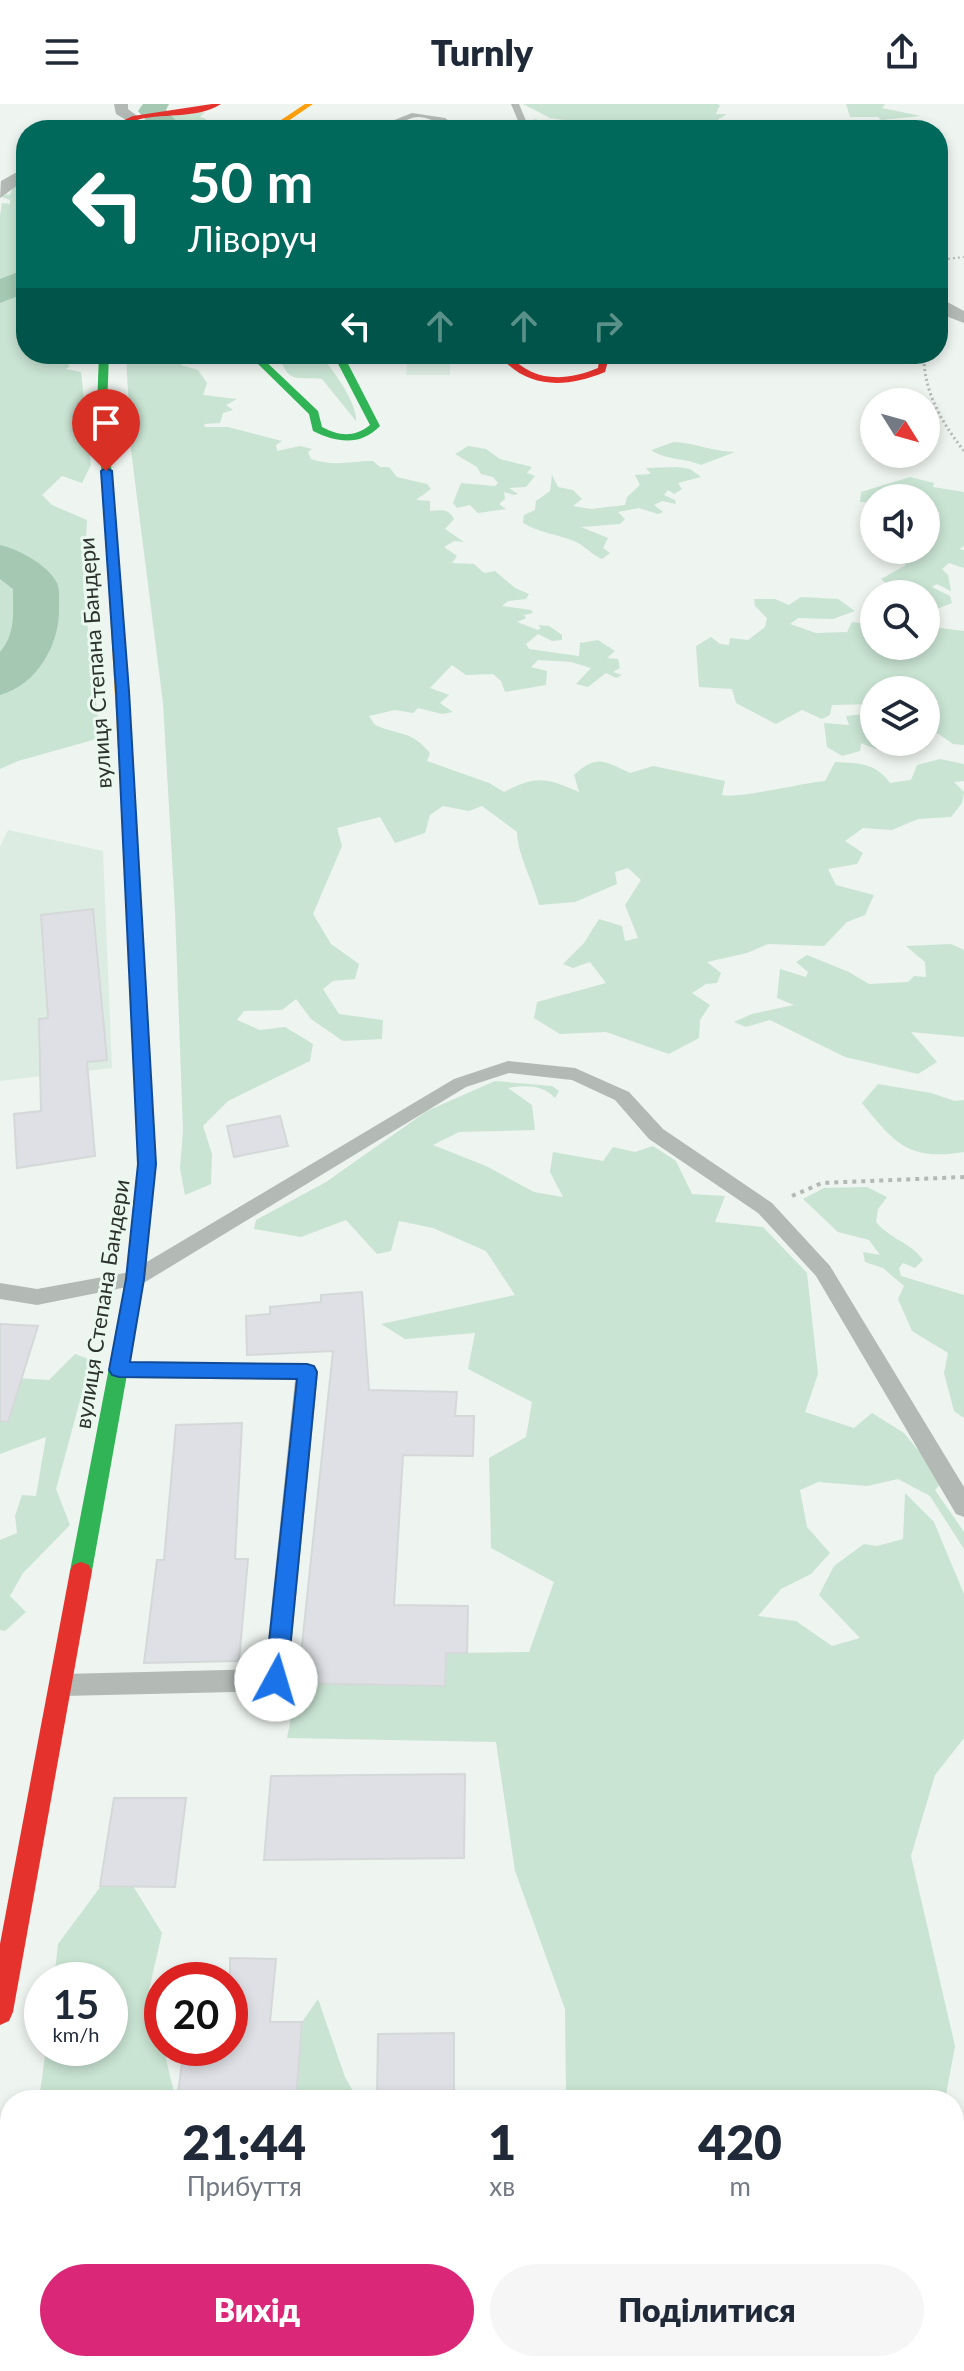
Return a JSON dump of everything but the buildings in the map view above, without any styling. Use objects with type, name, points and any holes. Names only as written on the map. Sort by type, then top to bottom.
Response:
[{"type":"main road","points":[[127,111],[178,114],[218,104]]},
{"type":"main road","points":[[285,120],[310,104]]},
{"type":"main road","name":"вулиця Степана Бандери","points":[[0,2012],[135,1279],[147,1164],[123,691],[102,408],[104,364]]},
{"type":"main road","points":[[263,364],[314,413],[317,429],[338,438],[361,438],[375,426],[374,420],[343,364]]},
{"type":"main road","points":[[508,364],[528,377],[549,382],[590,377],[602,370],[603,364]]},
{"type":"street","points":[[0,193],[16,178]]},
{"type":"lane","points":[[398,120],[424,115],[443,120]]},
{"type":"lane","points":[[0,1291],[37,1297],[135,1279],[460,1083],[508,1067],[575,1074],[622,1096],[656,1134],[765,1208],[823,1271],[964,1507]]},
{"type":"lane","points":[[61,1685],[276,1680],[307,1372],[119,1370]]},
{"type":"path","points":[[925,364],[928,387],[953,439],[964,451]]},
{"type":"path","points":[[765,1208],[822,1183],[964,1177]]},
{"type":"shaded area","points":[[407,364],[450,364],[450,375],[406,375]]},
{"type":"shaded area","points":[[8,830],[103,851],[112,1068],[0,1081],[0,847]]},
{"type":"green space","points":[[523,104],[717,104],[720,105],[716,114],[727,114],[717,120],[550,118]]},
{"type":"green space","points":[[846,104],[885,104],[882,108],[921,116],[881,120],[878,117],[850,117]]},
{"type":"green space","points":[[205,112],[200,117],[206,119],[144,120]]},
{"type":"green space","points":[[14,184],[16,364],[68,364],[70,366],[66,369],[81,372],[91,465],[82,483],[62,476],[42,495],[52,505],[87,520],[83,586],[100,738],[0,769],[0,216],[2,203],[10,204],[10,200],[1,197],[10,195]]},
{"type":"green space","points":[[127,364],[182,364],[198,370],[207,383],[203,395],[237,399],[226,405],[233,410],[223,413],[220,423],[204,424],[205,427],[228,427],[282,441],[276,445],[277,451],[300,446],[312,449],[308,452],[311,459],[320,461],[373,461],[380,467],[389,467],[397,477],[427,484],[431,489],[416,500],[430,501],[430,511],[450,513],[454,519],[445,529],[464,542],[454,541],[444,547],[457,556],[452,563],[474,564],[484,573],[495,571],[515,588],[529,594],[526,599],[508,601],[502,606],[531,610],[533,613],[524,615],[526,618],[517,622],[538,630],[541,628],[538,625],[549,626],[562,635],[562,640],[552,641],[538,634],[526,644],[529,649],[579,656],[580,643],[598,640],[615,651],[607,658],[618,659],[620,668],[613,672],[622,675],[616,678],[606,673],[588,687],[576,684],[591,668],[571,662],[538,660],[531,667],[547,671],[546,685],[505,692],[501,681],[493,674],[466,675],[452,665],[430,688],[449,695],[440,703],[453,712],[442,714],[418,708],[413,713],[395,710],[369,716],[375,725],[417,740],[430,753],[427,761],[489,783],[504,792],[542,780],[579,792],[574,775],[589,764],[601,762],[630,773],[653,766],[725,781],[722,795],[730,796],[825,781],[835,762],[873,768],[890,783],[911,780],[917,765],[940,759],[964,764],[964,781],[954,782],[964,792],[962,803],[951,817],[918,819],[892,830],[863,828],[845,841],[863,853],[857,864],[828,869],[836,885],[874,895],[865,915],[847,922],[824,946],[768,944],[747,953],[707,962],[721,973],[717,983],[706,984],[692,993],[710,1005],[700,1020],[699,1038],[669,1054],[606,1032],[560,1034],[534,1018],[537,1002],[606,983],[590,962],[573,968],[563,964],[584,943],[599,919],[622,926],[625,941],[638,938],[625,905],[641,880],[628,868],[615,872],[617,884],[575,902],[539,905],[517,832],[482,806],[469,811],[443,806],[430,815],[425,833],[395,843],[380,817],[337,828],[342,846],[313,914],[331,944],[359,964],[355,979],[333,981],[323,989],[339,1014],[383,1020],[382,1039],[343,1041],[311,1019],[296,999],[282,1010],[244,1011],[237,1020],[260,1030],[285,1027],[313,1044],[310,1061],[228,1101],[203,1126],[212,1154],[211,1184],[185,1195],[180,1168],[183,1131],[175,911],[163,703],[131,450]]},
{"type":"green space","points":[[282,364],[327,364],[350,398],[356,421],[322,379],[296,378]]},
{"type":"green space","points":[[674,442],[735,452],[701,465],[662,456],[651,450]]},
{"type":"green space","points":[[468,446],[486,449],[500,459],[532,467],[527,473],[535,476],[526,487],[509,488],[518,494],[514,495],[504,492],[505,499],[499,504],[506,509],[478,513],[470,505],[457,508],[453,503],[461,483],[495,486],[498,483],[455,454]]},
{"type":"green space","points":[[646,468],[690,469],[701,477],[678,483],[682,489],[674,494],[668,490],[664,495],[675,500],[676,504],[662,501],[654,505],[663,512],[658,514],[639,508],[618,512],[625,519],[620,524],[581,527],[608,538],[603,548],[610,553],[602,559],[574,541],[523,523],[524,515],[535,510],[536,501],[550,491],[552,475],[558,487],[573,490],[582,499],[573,506],[591,509],[625,505],[627,497],[640,485],[635,475],[651,474]]},
{"type":"green space","points":[[910,477],[934,483],[934,484],[887,484]]},
{"type":"green space","points":[[940,488],[964,492],[964,546],[959,549],[964,550],[964,568],[949,563],[942,569],[948,575],[951,591],[940,586],[940,580],[881,579],[906,565],[940,564]]},
{"type":"green space","points":[[940,591],[950,596],[952,603],[940,608]]},
{"type":"green space","points":[[801,597],[838,599],[855,611],[833,619],[798,618],[790,624],[816,633],[847,632],[852,622],[860,623],[860,660],[940,660],[940,628],[964,631],[964,745],[953,744],[940,735],[940,676],[860,676],[860,704],[832,705],[830,715],[822,719],[802,710],[776,724],[736,703],[732,689],[699,687],[696,646],[711,637],[720,644],[729,645],[730,638],[748,640],[765,627],[767,618],[755,606],[754,599],[775,599],[789,605]]},
{"type":"green space","points":[[860,714],[860,751],[842,756],[827,747],[824,723],[849,725],[846,716]]},
{"type":"green space","points":[[951,944],[964,950],[964,1037],[911,1032],[937,1062],[918,1074],[845,1057],[770,1020],[746,1027],[734,1022],[752,1014],[794,1005],[777,998],[780,969],[806,977],[808,972],[796,962],[807,955],[869,984],[908,982],[914,976],[926,977],[925,962],[906,946]]},
{"type":"green space","points":[[495,1081],[552,1086],[559,1091],[555,1098],[533,1087],[508,1088],[532,1105],[535,1130],[459,1132],[433,1145],[486,1166],[534,1192],[563,1197],[550,1172],[553,1152],[603,1161],[613,1147],[635,1152],[653,1146],[676,1161],[692,1194],[725,1196],[715,1222],[763,1227],[807,1273],[818,1374],[805,1412],[854,1428],[872,1413],[904,1433],[943,1481],[935,1490],[964,1532],[964,1549],[930,1496],[898,1479],[867,1486],[818,1482],[800,1490],[807,1527],[830,1553],[811,1574],[781,1589],[758,1616],[796,1621],[832,1646],[860,1638],[819,1595],[834,1566],[864,1544],[877,1546],[903,1539],[905,1493],[934,1522],[964,1594],[964,1738],[935,1775],[911,1856],[955,2046],[947,2090],[566,2090],[565,2009],[515,1871],[496,1742],[287,1738],[298,1683],[444,1686],[446,1653],[529,1652],[554,1582],[491,1548],[489,1458],[526,1437],[532,1402],[468,1369],[475,1333],[405,1339],[381,1324],[515,1295],[486,1251],[433,1228],[399,1221],[391,1251],[377,1254],[346,1220],[301,1237],[254,1229],[256,1220],[326,1182],[427,1111]]},
{"type":"green space","points":[[878,1084],[931,1093],[955,1101],[964,1100],[964,1152],[930,1154],[916,1151],[894,1139],[862,1103]]},
{"type":"green space","points":[[867,1187],[887,1197],[878,1209],[876,1222],[923,1260],[915,1268],[903,1263],[899,1268],[901,1276],[964,1295],[964,1418],[954,1411],[944,1373],[948,1353],[912,1331],[898,1299],[904,1286],[883,1268],[865,1262],[863,1252],[880,1255],[869,1240],[838,1232],[803,1199],[824,1188]]},
{"type":"green space","points":[[75,1354],[91,1360],[56,1489],[70,1525],[23,1573],[10,1596],[26,1612],[5,1631],[0,1630],[0,1540],[17,1533],[15,1516],[22,1495],[36,1496],[46,1437],[0,1454],[0,1377],[49,1380]]},
{"type":"green space","points":[[101,1886],[133,1886],[162,1933],[155,1962],[144,1962],[144,2066],[168,2066],[174,2090],[40,2090],[44,2066],[128,2066],[128,1962],[56,1962],[58,1944]]},
{"type":"green space","points":[[318,1999],[352,2090],[297,2090],[302,2022]]},
{"type":"waterway","points":[[156,104],[152,111],[161,120]]},
{"type":"waterway","points":[[0,293],[16,284]]},
{"type":"waterway","points":[[0,558],[36,585],[33,638],[23,655],[0,680]]},
{"type":"traffic: fast","points":[[104,364],[102,408],[109,507]]},
{"type":"traffic: fast","points":[[263,364],[314,413],[317,429],[340,438],[354,438],[375,426],[343,364]]},
{"type":"traffic: fast","points":[[81,1571],[135,1279],[147,1164],[134,905]]},
{"type":"traffic: slow","points":[[285,120],[310,104]]},
{"type":"traffic: slow","points":[[109,507],[134,905]]},
{"type":"traffic: jam","points":[[128,120],[207,109],[218,104]]},
{"type":"traffic: jam","points":[[512,364],[524,373],[548,381],[589,375],[602,370],[603,364]]},
{"type":"traffic: jam","points":[[0,2012],[81,1571]]},
{"type":"route","points":[[106,471],[123,691],[147,1164],[135,1279],[119,1370],[307,1372],[276,1680]]}]
